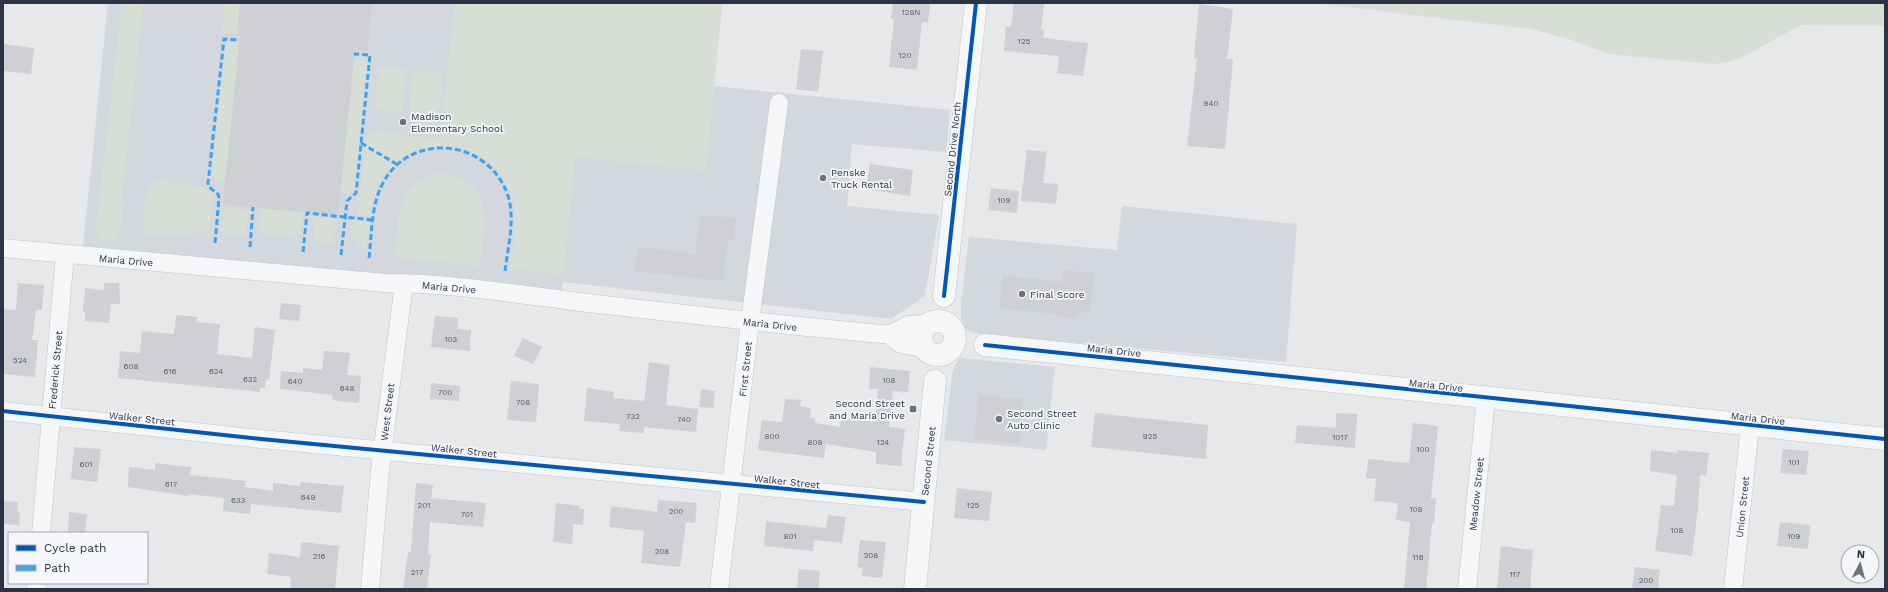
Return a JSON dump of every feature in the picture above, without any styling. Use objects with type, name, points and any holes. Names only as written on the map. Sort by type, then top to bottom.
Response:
[{"type":"street","name":"Second Drive North","points":[[938,338],[936,306],[944,296],[976,3]]},
{"type":"street","name":"First Street","points":[[719,589],[750,322],[779,102]]},
{"type":"street","name":"Maria Drive","points":[[3,248],[385,283],[404,283],[493,291],[750,322],[893,335],[909,327],[974,349],[985,345],[1885,439]]},
{"type":"street","name":"Frederick Street","points":[[41,532],[65,254]]},
{"type":"street","name":"West Street","points":[[370,589],[383,449],[404,283]]},
{"type":"street","name":"Second Street","points":[[915,589],[935,381],[927,365],[938,338]]},
{"type":"street","name":"Meadow Street","points":[[1466,589],[1486,398]]},
{"type":"street","name":"Walker Street","points":[[3,411],[217,434],[924,502]]},
{"type":"street","name":"Union Street","points":[[1733,589],[1750,425]]},
{"type":"shaded area","name":"Madison Elementary School","points":[[108,3],[722,3],[714,86],[950,110],[946,152],[852,144],[847,206],[939,215],[925,296],[891,319],[563,282],[561,300],[82,256]]},
{"type":"shaded area","points":[[122,3],[143,3],[121,204],[123,219],[118,235],[115,239],[109,241],[100,239],[96,229]]},
{"type":"shaded area","points":[[225,3],[240,3],[237,34],[222,32]]},
{"type":"shaded area","points":[[455,3],[722,3],[706,171],[575,157],[564,275],[510,269],[515,216],[509,190],[504,180],[493,166],[479,156],[464,149],[447,146],[430,147],[414,151],[399,160],[386,173],[380,182],[374,197],[371,212],[366,216],[358,215],[366,139],[371,131],[440,139]]},
{"type":"shaded area","points":[[1315,3],[1885,3],[1883,26],[1801,25],[1742,57],[1729,62],[1714,64],[1609,54],[1569,39],[1531,29]]},
{"type":"shaded area","points":[[230,42],[239,43],[225,183],[216,180],[213,176],[212,170],[225,46]]},
{"type":"shaded area","points":[[354,58],[367,60],[355,188],[350,194],[340,195]]},
{"type":"shaded area","points":[[378,66],[406,69],[402,112],[374,110]]},
{"type":"shaded area","points":[[413,70],[443,73],[439,116],[409,113]]},
{"type":"shaded area","points":[[440,173],[458,177],[471,184],[479,194],[483,206],[484,220],[480,266],[395,258],[399,217],[407,194],[415,184],[425,177]]},
{"type":"shaded area","points":[[161,179],[170,179],[170,183],[203,187],[213,194],[209,231],[188,234],[145,234],[143,217],[147,196],[154,183]]},
{"type":"shaded area","points":[[1122,206],[1297,224],[1286,362],[973,333],[965,328],[961,318],[961,303],[969,237],[1117,250]]},
{"type":"shaded area","points":[[224,208],[248,210],[246,234],[242,236],[224,234],[221,230]]},
{"type":"shaded area","points":[[261,208],[303,212],[300,235],[296,237],[261,233],[258,230]]},
{"type":"shaded area","points":[[310,216],[337,219],[334,242],[331,244],[313,241],[314,226]]},
{"type":"shaded area","points":[[351,220],[370,223],[366,249],[359,246],[349,233]]},
{"type":"shaded area","points":[[960,358],[1055,367],[1046,450],[944,440],[952,375],[955,365]]},
{"type":"building","points":[[240,3],[372,3],[368,50],[355,49],[338,216],[223,204],[240,36],[237,36]]},
{"type":"building","points":[[893,3],[930,4],[928,23],[922,22],[917,70],[889,67],[894,19],[891,19]]},
{"type":"building","points":[[1014,3],[1044,3],[1041,30],[1044,30],[1043,38],[1088,43],[1083,76],[1057,73],[1059,56],[1004,51],[1006,26],[1011,27]]},
{"type":"building","points":[[1199,4],[1233,9],[1227,59],[1233,59],[1225,149],[1187,146],[1197,58],[1194,58]]},
{"type":"building","points":[[3,44],[34,48],[31,74],[3,71]]},
{"type":"building","points":[[801,49],[823,51],[818,92],[796,89]]},
{"type":"building","points":[[1027,150],[1047,152],[1043,183],[1058,184],[1056,204],[1021,201]]},
{"type":"building","points":[[870,164],[913,170],[910,196],[866,189]]},
{"type":"building","points":[[991,188],[1019,191],[1017,213],[988,210]]},
{"type":"building","points":[[701,215],[736,218],[734,241],[728,240],[723,281],[634,271],[638,247],[695,254]]},
{"type":"building","points":[[1063,270],[1094,273],[1090,313],[1077,312],[1076,318],[999,308],[1003,275],[1061,282]]},
{"type":"building","points":[[18,283],[44,285],[42,310],[36,310],[32,340],[38,340],[35,377],[3,374],[3,309],[16,310]]},
{"type":"building","points":[[104,283],[119,283],[120,304],[111,304],[109,323],[85,321],[85,312],[83,312],[85,288],[104,290]]},
{"type":"building","points":[[281,303],[301,305],[299,321],[279,319]]},
{"type":"building","points":[[176,315],[197,317],[196,322],[220,324],[217,354],[252,358],[255,327],[275,330],[269,380],[266,379],[265,388],[260,388],[260,392],[118,378],[120,351],[140,353],[142,331],[174,334]]},
{"type":"building","points":[[435,316],[458,318],[457,329],[471,330],[470,351],[431,347]]},
{"type":"building","points":[[523,338],[542,347],[533,364],[514,356]]},
{"type":"building","points":[[324,351],[350,353],[347,375],[361,376],[359,403],[332,400],[333,395],[280,389],[281,371],[303,373],[303,368],[322,370]]},
{"type":"building","points":[[649,362],[670,365],[666,405],[698,409],[696,432],[644,427],[644,433],[619,431],[620,424],[584,421],[587,388],[614,392],[613,398],[644,401]]},
{"type":"building","points":[[870,367],[910,371],[908,392],[893,391],[889,427],[905,429],[901,466],[876,464],[876,452],[826,444],[824,458],[758,450],[762,420],[782,422],[785,399],[801,400],[800,406],[811,408],[810,417],[815,419],[815,423],[840,427],[841,418],[875,422],[878,389],[869,389]]},
{"type":"building","points":[[511,381],[539,384],[536,422],[507,420]]},
{"type":"building","points":[[431,383],[460,386],[459,401],[430,399]]},
{"type":"building","points":[[701,389],[715,391],[713,408],[699,407]]},
{"type":"building","name":"Second Street Auto Clinic","points":[[979,395],[1023,399],[1019,444],[974,439]]},
{"type":"building","points":[[1095,413],[1208,425],[1206,459],[1091,447]]},
{"type":"building","points":[[1336,413],[1357,414],[1355,448],[1295,443],[1297,425],[1336,428]]},
{"type":"building","points":[[1413,423],[1438,426],[1431,498],[1436,498],[1426,589],[1404,589],[1410,522],[1396,520],[1398,503],[1374,501],[1376,479],[1366,478],[1368,459],[1409,463]]},
{"type":"building","points":[[74,447],[101,449],[97,482],[71,479]]},
{"type":"building","points":[[1783,449],[1809,451],[1806,475],[1780,473]]},
{"type":"building","points":[[1651,450],[1677,453],[1678,450],[1709,453],[1706,476],[1700,475],[1698,508],[1692,556],[1655,551],[1661,505],[1674,506],[1677,475],[1650,471]]},
{"type":"building","points":[[155,463],[191,467],[190,475],[246,481],[245,487],[273,491],[273,483],[300,486],[301,482],[344,486],[341,513],[251,504],[250,514],[223,511],[224,498],[188,494],[188,496],[128,487],[129,467],[155,470]]},
{"type":"building","points":[[416,483],[433,485],[431,498],[486,503],[483,527],[430,522],[428,554],[431,555],[427,589],[403,589],[408,552],[411,552]]},
{"type":"building","points":[[957,488],[992,492],[989,521],[954,518]]},
{"type":"building","points":[[658,500],[697,503],[695,523],[686,522],[680,567],[641,563],[644,531],[609,527],[611,506],[657,512]]},
{"type":"building","points":[[3,501],[18,502],[17,512],[20,512],[19,525],[3,524]]},
{"type":"building","points":[[556,503],[580,506],[579,509],[584,509],[583,525],[573,524],[572,544],[553,542]]},
{"type":"building","points":[[69,512],[87,514],[85,532],[68,531]]},
{"type":"building","points":[[828,515],[846,517],[842,543],[814,540],[813,551],[764,546],[766,521],[826,528]]},
{"type":"building","points":[[1780,522],[1810,525],[1808,549],[1777,546]]},
{"type":"building","points":[[860,540],[886,542],[882,578],[862,576],[863,568],[857,567]]},
{"type":"building","points":[[301,542],[339,546],[335,589],[290,589],[291,577],[267,574],[269,553],[300,557]]},
{"type":"building","points":[[1501,546],[1533,550],[1530,589],[1497,589]]},
{"type":"building","points":[[1635,567],[1660,570],[1658,589],[1632,589]]},
{"type":"building","points":[[799,569],[820,571],[818,589],[797,589]]},
{"type":"marked path","points":[[215,243],[219,198],[218,194],[209,187],[208,183],[224,39],[239,40]]},
{"type":"marked path","points":[[341,255],[347,201],[356,193],[370,55],[354,54]]},
{"type":"marked path","points":[[361,143],[398,165]]},
{"type":"marked path","points":[[369,258],[374,208],[384,181],[397,165],[413,154],[430,149],[449,148],[467,153],[483,162],[497,175],[507,193],[510,202],[511,222],[505,271]]},
{"type":"marked path","points":[[250,247],[253,207]]},
{"type":"marked path","points":[[303,252],[307,213],[373,220]]},
{"type":"cycle path","points":[[944,296],[976,3]]},
{"type":"cycle path","points":[[985,345],[1885,439]]},
{"type":"cycle path","points":[[3,411],[261,439],[924,502]]},
{"type":"place","name":"Madison Elementary School","points":[[403,122]]},
{"type":"place","name":"Penske Truck Rental","points":[[823,178]]},
{"type":"place","name":"Final Score","points":[[1022,294]]},
{"type":"place","name":"Second Street and Maria Drive","points":[[913,409]]},
{"type":"place","name":"Second Street Auto Clinic","points":[[999,419]]}]
